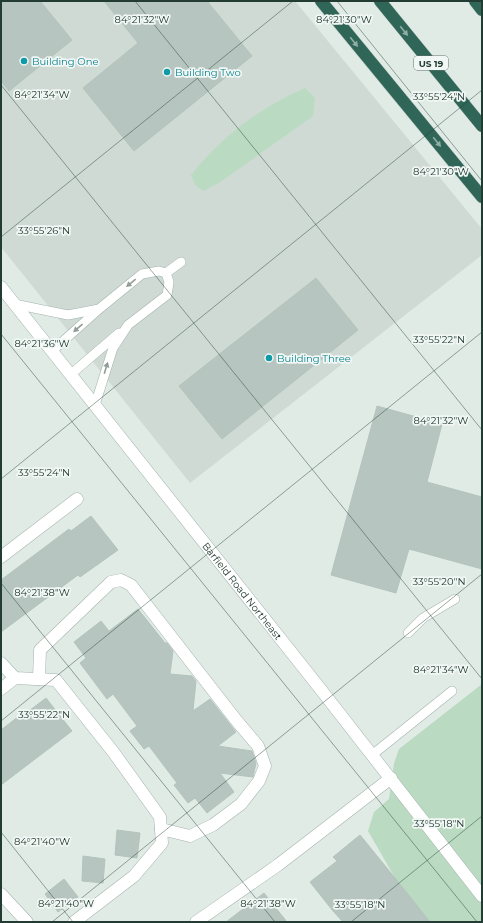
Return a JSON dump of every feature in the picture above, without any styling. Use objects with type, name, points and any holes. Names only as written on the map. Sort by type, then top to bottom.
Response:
[{"type":"highway","points":[[321,1],[482,197]]},
{"type":"highway","name":"US 19","points":[[380,1],[482,126]]},
{"type":"highway","points":[[475,1],[482,10]]},
{"type":"street","name":"Barfield Road Northeast","points":[[1,287],[482,896]]},
{"type":"street","points":[[1,557],[77,499]]},
{"type":"street","points":[[38,679],[40,650],[111,582],[121,580],[131,585],[258,746],[265,766],[259,781],[241,804],[213,825],[190,836],[161,829]]},
{"type":"street","points":[[1,663],[15,678]]},
{"type":"street","points":[[1,689],[15,678],[56,680],[114,753],[160,817],[162,843],[134,876],[74,922]]},
{"type":"street","points":[[196,922],[278,865],[390,778]]},
{"type":"street","points":[[1,894],[26,921]]},
{"type":"lane","points":[[166,273],[181,262]]},
{"type":"lane","points":[[14,304],[68,315],[99,309],[142,274],[159,271],[166,273]]},
{"type":"lane","points":[[70,375],[128,325],[167,295],[169,282],[166,273]]},
{"type":"lane","points":[[52,350],[104,305]]},
{"type":"lane","points":[[95,405],[113,348],[128,325]]},
{"type":"lane","points":[[408,633],[423,618],[455,599]]},
{"type":"lane","points":[[372,755],[452,692]]},
{"type":"shaded area","points":[[1,1],[295,1],[482,229],[482,255],[190,483],[1,247]]},
{"type":"green space","points":[[305,88],[315,98],[313,116],[219,183],[203,191],[195,185],[191,175],[215,148],[242,124],[272,105]]},
{"type":"green space","points":[[482,684],[482,922],[416,922],[395,878],[368,831],[374,812],[389,799],[394,763],[399,749]]},
{"type":"building","name":"Building One","points":[[1,1],[40,1],[72,40],[9,91],[1,81]]},
{"type":"building","name":"Building Two","points":[[104,1],[207,1],[252,56],[134,151],[83,88],[138,43]]},
{"type":"building","name":"Building Three","points":[[316,278],[358,330],[222,439],[179,386]]},
{"type":"building","points":[[377,406],[442,424],[427,482],[482,497],[482,569],[409,549],[396,593],[331,575]]},
{"type":"building","points":[[91,516],[118,550],[80,577],[78,575],[1,632],[1,580],[69,529],[71,531]]},
{"type":"building","points":[[138,609],[173,651],[170,674],[192,676],[196,681],[193,711],[210,699],[236,732],[218,746],[252,751],[256,763],[253,777],[220,773],[234,792],[207,813],[195,798],[188,803],[174,785],[177,783],[149,746],[144,749],[130,731],[137,726],[113,694],[107,699],[80,663],[86,658],[74,642],[101,621],[109,631]]},
{"type":"building","points":[[46,698],[72,731],[1,785],[1,730]]},
{"type":"building","points":[[117,830],[140,833],[137,858],[115,855]]},
{"type":"building","points":[[360,835],[430,922],[343,922],[333,911],[310,882],[337,861],[333,857]]},
{"type":"building","points":[[83,856],[105,859],[103,883],[82,881]]},
{"type":"building","points":[[64,879],[78,897],[58,912],[45,894]]},
{"type":"building","points":[[264,893],[287,922],[226,922]]},
{"type":"place","name":"Building One","points":[[24,61]]},
{"type":"place","name":"Building Two","points":[[167,72]]},
{"type":"place","name":"Building Three","points":[[269,358]]}]
